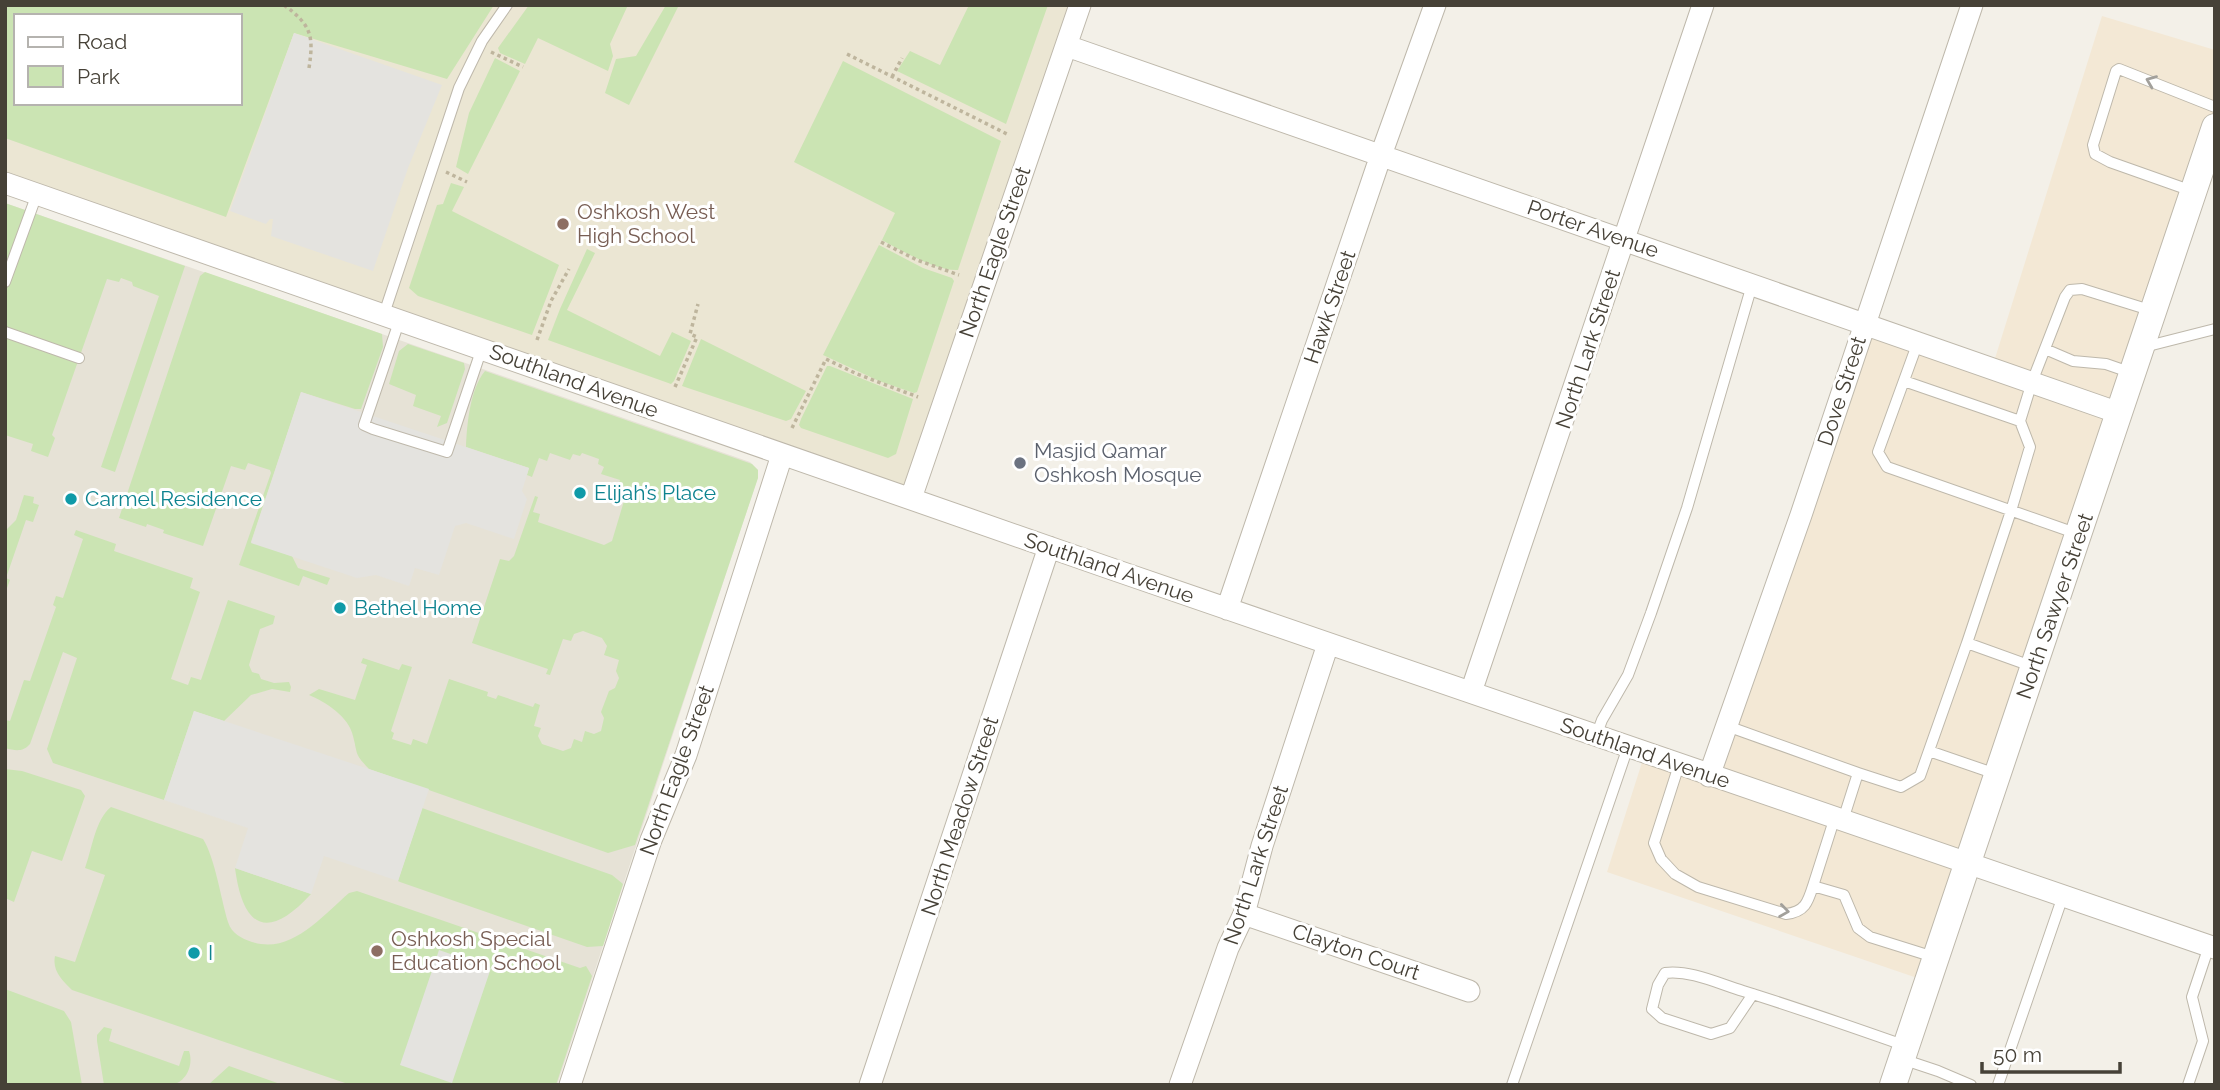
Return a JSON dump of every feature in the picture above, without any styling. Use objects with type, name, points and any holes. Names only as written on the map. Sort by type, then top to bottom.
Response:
[{"type":"street","name":"North Eagle Street","points":[[911,498],[1080,5]]},
{"type":"street","name":"Hawk Street","points":[[1227,609],[1381,155],[1435,5]]},
{"type":"street","name":"North Lark Street","points":[[1471,692],[1703,5]]},
{"type":"street","name":"Dove Street","points":[[1709,776],[1801,515],[1972,5]]},
{"type":"street","name":"Porter Avenue","points":[[1066,46],[2119,413]]},
{"type":"street","name":"North Sawyer Street","points":[[1893,1085],[2215,127]]},
{"type":"street","name":"Southland Avenue","points":[[5,183],[1709,776],[2212,947]]},
{"type":"street","name":"North Eagle Street","points":[[570,1085],[651,841],[686,755],[782,455]]},
{"type":"street","name":"North Meadow Street","points":[[870,1085],[1049,547]]},
{"type":"street","name":"North Lark Street","points":[[1180,1085],[1228,948],[1244,914],[1262,846],[1328,644]]},
{"type":"street","name":"Clayton Court","points":[[1244,914],[1469,991]]},
{"type":"lane","points":[[482,348],[447,452],[364,425],[392,317],[459,88],[482,41],[507,5]]},
{"type":"lane","points":[[2193,191],[2110,162],[2095,154],[2092,145],[2116,71],[2119,69],[2215,107]]},
{"type":"lane","points":[[5,282],[37,194]]},
{"type":"lane","points":[[1596,736],[1602,720],[1628,675],[1651,613],[1686,508],[1752,285]]},
{"type":"lane","points":[[1727,726],[1901,787],[1920,776],[2011,512],[2030,447],[2020,421],[2032,382],[2070,290],[2082,289],[2153,311]]},
{"type":"lane","points":[[2141,348],[2215,329]]},
{"type":"lane","points":[[5,332],[79,358]]},
{"type":"lane","points":[[1918,342],[1878,452],[1887,467],[2079,535]]},
{"type":"lane","points":[[2045,349],[2073,361],[2105,364],[2132,373]]},
{"type":"lane","points":[[1904,380],[2020,421]]},
{"type":"lane","points":[[1967,643],[2034,667]]},
{"type":"lane","points":[[1512,1085],[1628,747]]},
{"type":"lane","points":[[1929,751],[1998,775]]},
{"type":"lane","points":[[1679,765],[1654,844],[1656,852],[1675,874],[1712,892],[1786,914],[1796,913],[1806,906],[1858,773]]},
{"type":"lane","points":[[1813,886],[1844,895],[1858,928],[1870,937],[1937,958]]},
{"type":"lane","points":[[1998,1085],[2063,896]]},
{"type":"lane","points":[[2188,1085],[2203,1041],[2192,997],[2212,947]]},
{"type":"lane","points":[[1753,994],[1730,1027],[1711,1034],[1662,1018],[1652,1009],[1658,985],[1665,973],[1681,972],[1753,994],[1904,1053],[1971,1085]]},
{"type":"path","points":[[284,5],[306,25],[313,42],[309,68]]},
{"type":"path","points":[[491,52],[523,67]]},
{"type":"path","points":[[847,54],[1007,134]]},
{"type":"path","points":[[892,77],[902,58]]},
{"type":"path","points":[[444,171],[467,182]]},
{"type":"path","points":[[881,242],[917,260],[959,275]]},
{"type":"path","points":[[537,340],[551,301],[569,269]]},
{"type":"path","points":[[691,346],[675,387],[697,337],[690,334],[698,303]]},
{"type":"path","points":[[792,428],[826,359],[918,397]]},
{"type":"shaded area","name":"Oshkosh West High School","points":[[5,5],[1077,5],[911,498],[5,183]]},
{"type":"shaded area","points":[[2102,16],[2215,50],[2215,127],[1929,982],[1607,872],[1645,753],[1709,775],[1864,324],[1992,368]]},
{"type":"shaded area","points":[[294,33],[442,85],[408,168],[373,271],[271,236],[273,219],[266,224],[230,211]]},
{"type":"shaded area","points":[[5,203],[750,462],[758,470],[758,477],[557,1085],[5,1085]]},
{"type":"shaded area","points":[[301,392],[529,468],[522,491],[527,499],[514,539],[466,523],[455,526],[439,575],[415,568],[409,586],[376,575],[357,578],[251,543]]},
{"type":"shaded area","points":[[194,711],[429,789],[398,881],[324,856],[311,894],[235,868],[248,828],[164,800]]},
{"type":"shaded area","points":[[439,950],[491,968],[452,1083],[400,1065]]},
{"type":"green space","points":[[5,5],[494,5],[447,79],[294,33],[226,217],[5,138]]},
{"type":"green space","points":[[529,5],[628,5],[610,44],[613,56],[608,71],[538,38],[525,64],[500,53],[498,48]]},
{"type":"green space","points":[[666,5],[679,5],[629,105],[605,93],[616,59],[636,56]]},
{"type":"green space","points":[[969,5],[1048,5],[1006,124],[897,71],[910,51],[940,65]]},
{"type":"green space","points":[[495,58],[520,71],[468,174],[456,167],[469,113]]},
{"type":"green space","points":[[843,61],[1001,141],[958,270],[930,264],[882,240],[895,213],[794,162]]},
{"type":"green space","points":[[451,183],[464,187],[452,211],[559,265],[532,335],[418,296],[409,288],[437,205],[443,204]]},
{"type":"green space","points":[[5,203],[185,266],[115,472],[101,467],[159,296],[121,278],[119,282],[107,279],[52,435],[55,438],[48,457],[31,451],[33,444],[5,435]]},
{"type":"green space","points":[[879,245],[954,281],[917,392],[914,393],[879,381],[823,355]]},
{"type":"green space","points":[[587,249],[595,253],[567,310],[660,356],[672,332],[691,341],[671,384],[548,340]]},
{"type":"green space","points":[[205,272],[382,334],[383,347],[361,409],[301,392],[251,542],[292,556],[298,568],[330,578],[327,585],[303,576],[299,586],[239,565],[270,470],[248,463],[245,470],[231,466],[203,546],[163,533],[164,530],[147,524],[146,527],[119,518],[200,276]]},
{"type":"green space","points":[[701,339],[806,391],[791,419],[786,421],[682,386]]},
{"type":"green space","points":[[408,344],[464,363],[465,369],[447,423],[437,427],[441,416],[413,406],[416,395],[389,384],[399,351]]},
{"type":"green space","points":[[827,366],[913,399],[896,454],[888,458],[801,428],[801,419]]},
{"type":"green space","points":[[485,371],[752,464],[758,470],[758,478],[635,845],[608,853],[369,769],[357,754],[347,723],[329,706],[309,695],[319,689],[355,700],[367,665],[361,663],[363,658],[399,670],[402,664],[412,667],[391,731],[394,733],[392,739],[411,745],[413,739],[427,744],[449,679],[488,692],[487,696],[496,699],[498,695],[533,707],[535,703],[540,705],[534,726],[541,728],[538,736],[542,744],[563,751],[571,748],[574,739],[582,742],[585,731],[594,734],[601,731],[604,718],[601,712],[609,691],[615,688],[619,678],[616,671],[619,660],[604,655],[607,646],[602,638],[583,631],[574,634],[571,641],[563,639],[550,675],[546,674],[548,669],[472,643],[500,559],[509,561],[514,556],[535,496],[538,497],[533,512],[540,514],[538,522],[604,545],[612,541],[627,491],[618,488],[620,480],[601,474],[604,467],[598,464],[599,459],[582,453],[580,456],[573,454],[570,460],[550,453],[547,461],[539,458],[532,477],[527,475],[529,468],[466,447],[473,397]]},
{"type":"green space","points":[[24,495],[34,497],[33,503],[39,505],[33,522],[26,520],[6,578],[10,580],[5,588],[5,531],[16,520]]},
{"type":"green space","points":[[76,530],[116,544],[114,551],[193,578],[190,588],[200,592],[171,679],[188,685],[191,677],[201,680],[228,600],[275,616],[273,624],[260,629],[249,665],[252,672],[259,674],[261,679],[274,683],[289,682],[290,692],[272,689],[251,695],[224,721],[194,711],[164,800],[53,763],[47,749],[77,658],[63,652],[30,744],[19,750],[5,748],[5,720],[10,721],[24,680],[30,681],[56,607],[53,605],[56,596],[63,598],[83,539],[74,535]]},
{"type":"green space","points":[[5,769],[22,771],[81,790],[85,796],[62,861],[32,851],[14,902],[5,898]]},
{"type":"green space","points":[[111,807],[203,839],[230,926],[237,935],[252,942],[266,945],[293,938],[317,922],[349,893],[357,891],[580,968],[586,966],[592,976],[556,1085],[351,1085],[72,990],[56,971],[55,956],[75,962],[105,875],[85,868],[101,819]]},
{"type":"green space","points":[[422,808],[612,875],[623,884],[603,946],[587,947],[398,881]]},
{"type":"green space","points":[[235,868],[311,894],[282,918],[270,923],[260,922],[244,904]]},
{"type":"green space","points":[[5,989],[64,1011],[71,1022],[82,1085],[5,1085]]},
{"type":"green space","points":[[104,1027],[112,1029],[109,1041],[179,1066],[184,1051],[189,1051],[188,1072],[181,1081],[171,1085],[104,1085],[97,1035]]},
{"type":"green space","points":[[229,1066],[283,1085],[208,1085]]},
{"type":"place","name":"Oshkosh West High School","points":[[563,224]]},
{"type":"place","name":"Masjid Qamar Oshkosh Mosque","points":[[1020,463]]},
{"type":"place","name":"Elijah’s Place","points":[[580,493]]},
{"type":"place","name":"Carmel Residence","points":[[71,499]]},
{"type":"place","name":"Bethel Home","points":[[340,608]]},
{"type":"place","name":"Oshkosh Special Education School","points":[[377,951]]},
{"type":"place","name":"I","points":[[194,953]]}]
